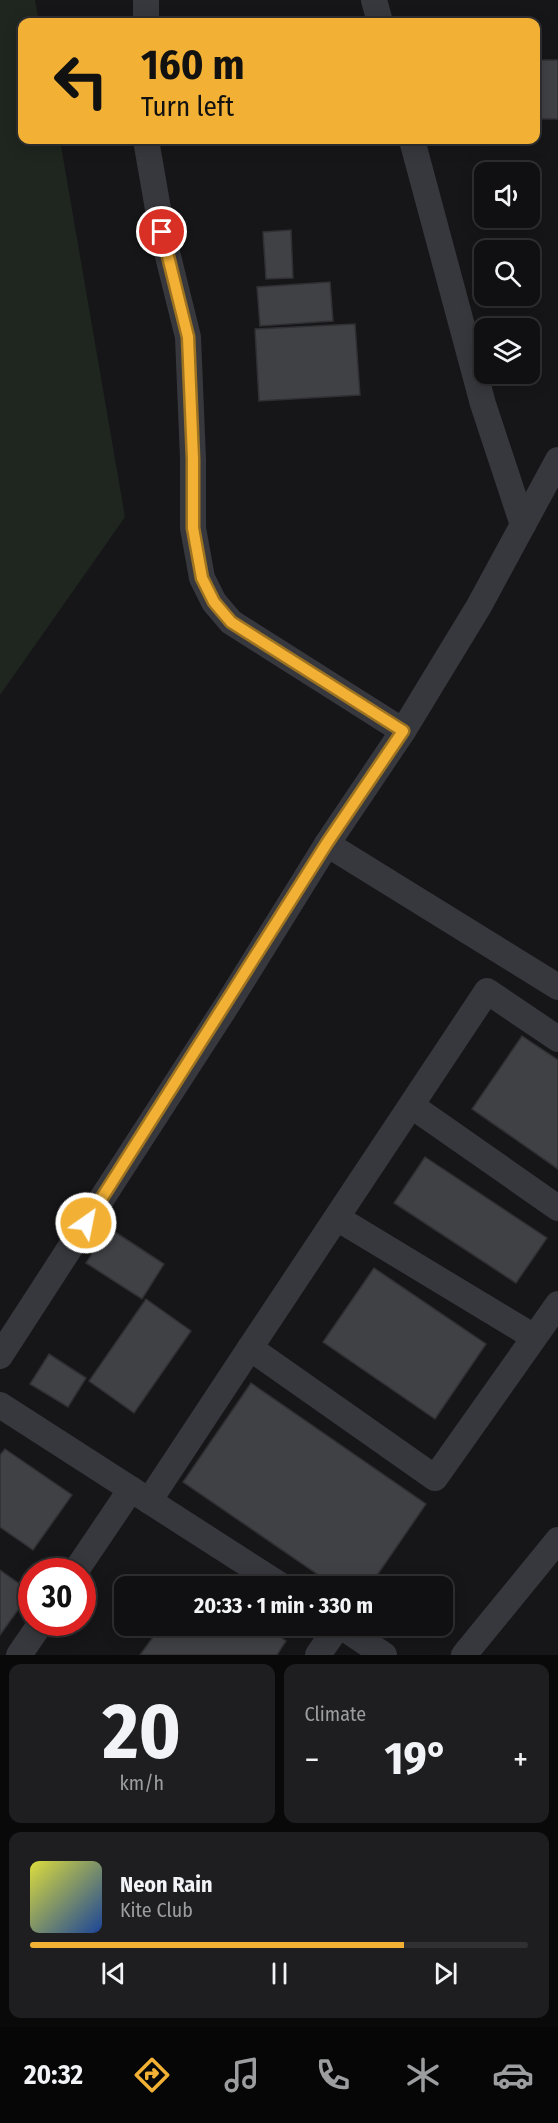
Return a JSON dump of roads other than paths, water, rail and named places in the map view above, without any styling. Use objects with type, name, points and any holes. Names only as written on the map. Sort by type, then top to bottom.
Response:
[{"type":"street","points":[[146,0],[146,18]]},
{"type":"street","points":[[374,0],[379,18]]},
{"type":"street","points":[[147,144],[162,232],[188,337],[193,459],[193,528],[202,578],[214,602],[231,622],[403,731]]},
{"type":"street","points":[[413,144],[483,404],[523,525]]},
{"type":"street","points":[[0,1356],[227,1005],[327,843],[403,731],[479,606],[558,460]]},
{"type":"street","points":[[327,843],[558,987]]},
{"type":"street","points":[[87,1558],[140,1495],[250,1348],[488,991],[558,1039]]},
{"type":"street","points":[[412,1106],[558,1208]]},
{"type":"street","points":[[337,1218],[534,1337]]},
{"type":"street","points":[[250,1348],[435,1478],[558,1304]]},
{"type":"street","points":[[0,1406],[266,1576]]},
{"type":"street","points":[[464,1655],[558,1540]]},
{"type":"street","points":[[19,1655],[32,1636]]},
{"type":"street","points":[[318,1655],[332,1636]]},
{"type":"street","points":[[355,1636],[384,1655]]}]
